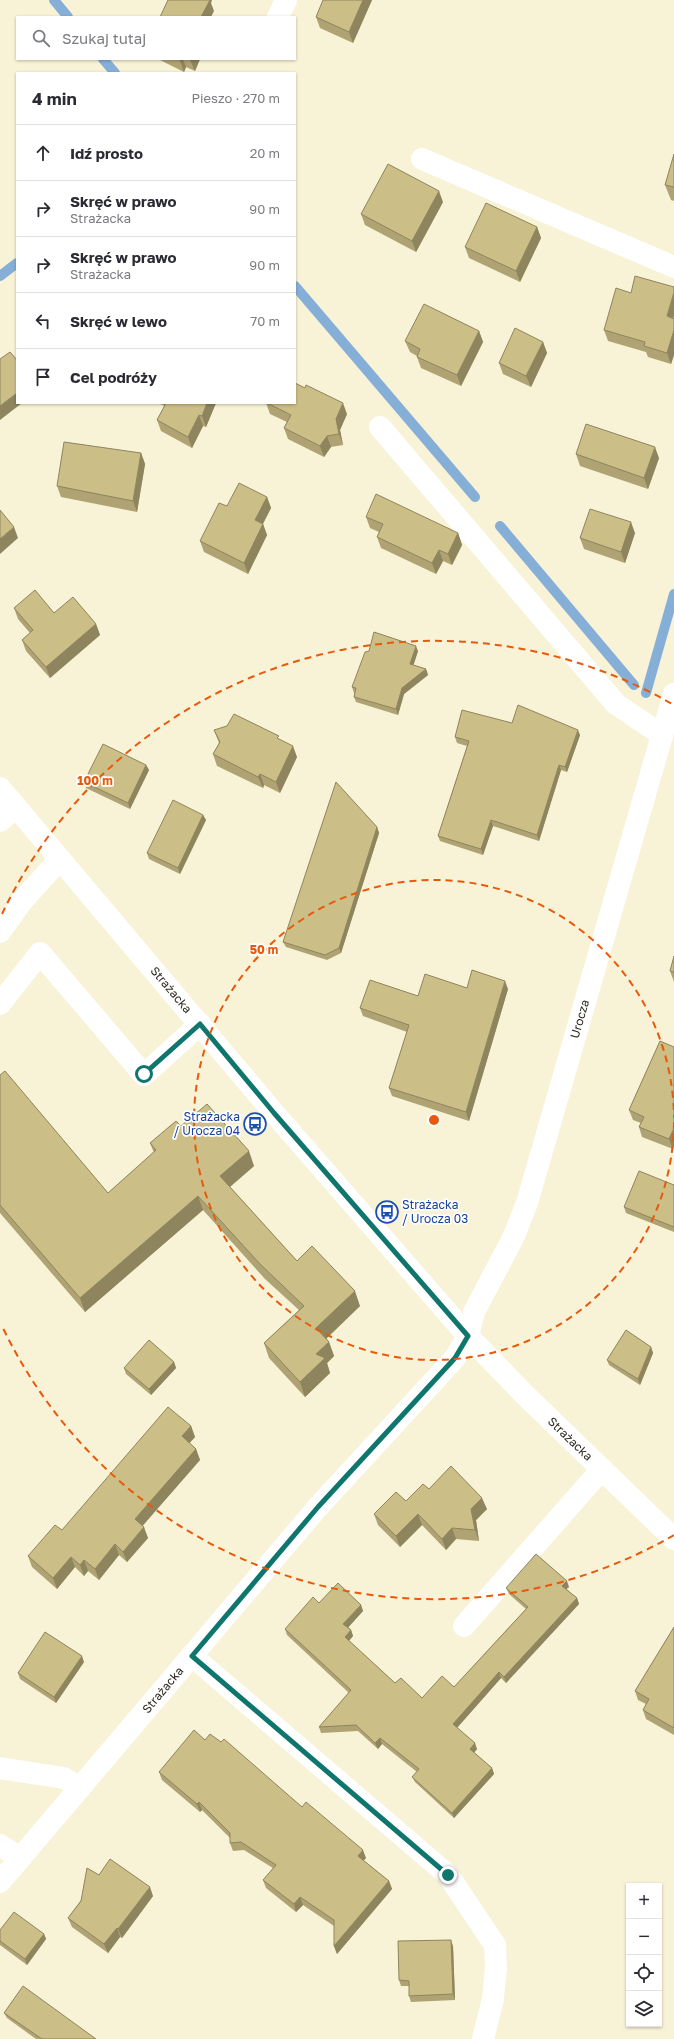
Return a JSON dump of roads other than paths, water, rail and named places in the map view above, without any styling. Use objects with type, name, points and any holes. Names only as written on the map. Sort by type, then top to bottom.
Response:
[{"type":"street","points":[[278,16],[286,0]]},
{"type":"street","points":[[422,159],[674,267]]},
{"type":"street","points":[[380,427],[616,704],[662,735]]},
{"type":"street","name":"Urocza","points":[[468,1336],[474,1312],[514,1236],[526,1203],[674,694]]},
{"type":"street","name":"Strażacka","points":[[0,788],[284,1124],[468,1336],[523,1393],[674,1539]]},
{"type":"street","points":[[0,821],[16,807]]},
{"type":"street","points":[[0,932],[22,901],[60,859]]},
{"type":"street","points":[[0,1004],[40,953],[144,1074],[200,1024]]},
{"type":"street","name":"Strażacka","points":[[0,1882],[318,1507],[455,1358],[468,1336]]},
{"type":"street","points":[[464,1626],[602,1470]]},
{"type":"street","points":[[192,1656],[448,1875],[494,1945],[496,1967],[493,1999],[483,2039]]},
{"type":"street","points":[[0,1768],[64,1778],[80,1788]]},
{"type":"street","points":[[0,1845],[20,1858]]},
{"type":"waterway","points":[[54,0],[67,16]]},
{"type":"waterway","points":[[104,60],[114,72]]},
{"type":"waterway","points":[[0,276],[16,264]]},
{"type":"waterway","points":[[296,287],[475,497]]},
{"type":"waterway","points":[[500,526],[634,685]]},
{"type":"waterway","points":[[646,693],[674,594]]},
{"type":"place","name":"Strażacka / Urocza 04","points":[[255,1124]]},
{"type":"place","name":"Strażacka / Urocza 03","points":[[387,1212]]}]
